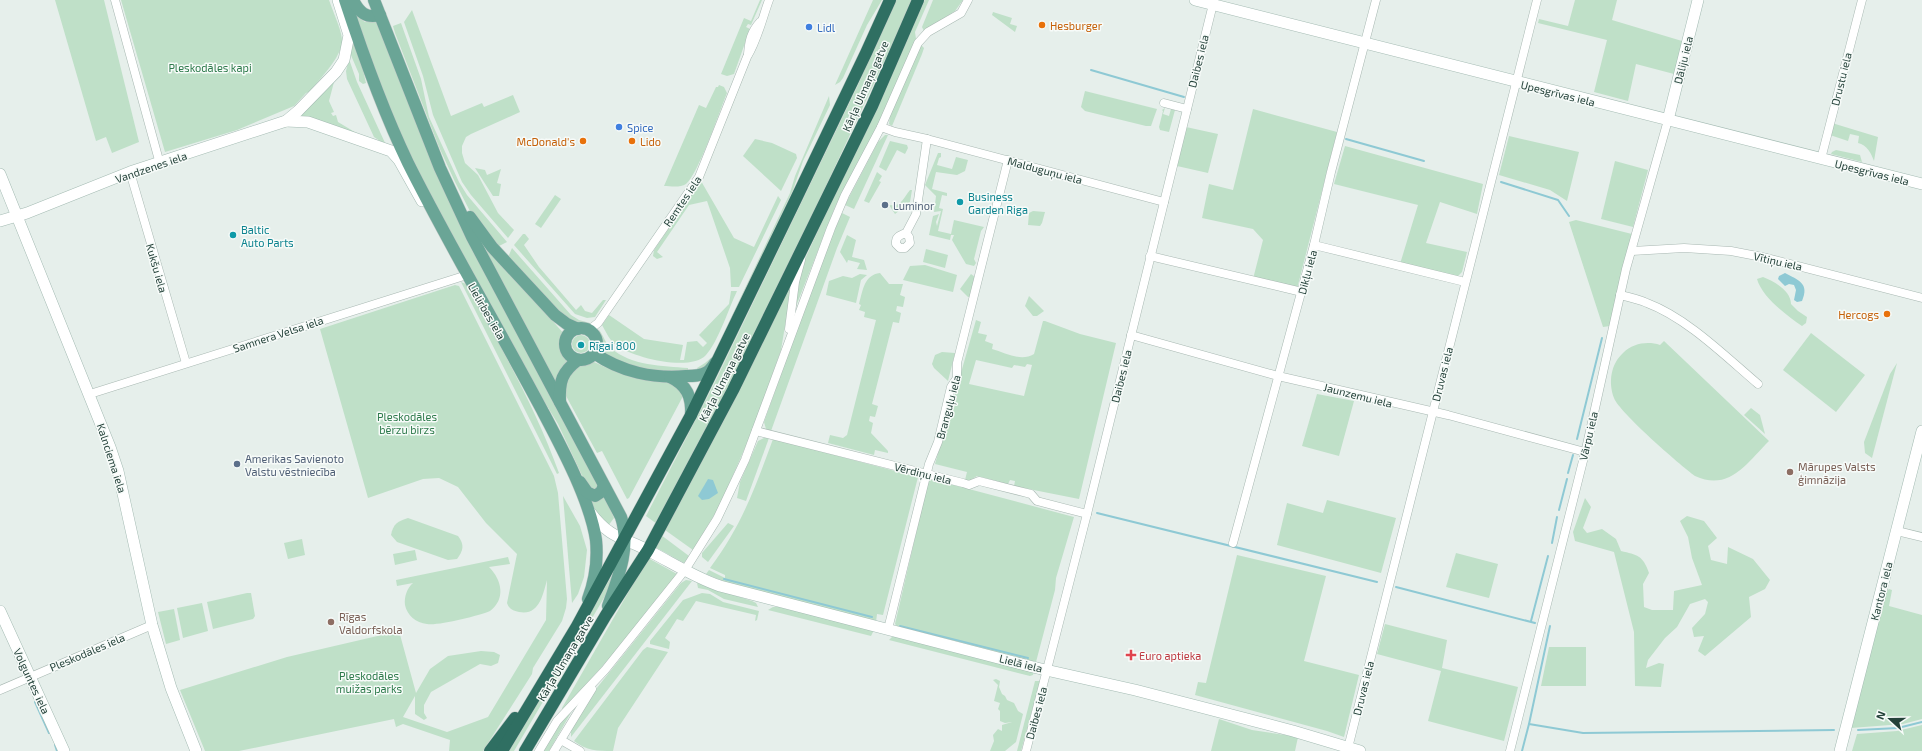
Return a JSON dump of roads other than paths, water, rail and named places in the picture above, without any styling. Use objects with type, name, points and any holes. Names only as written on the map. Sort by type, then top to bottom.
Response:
[{"type":"highway","name":"Kārļa Ulmaņa gatve","points":[[502,751],[577,626],[625,531],[691,414],[860,67],[890,0]]},
{"type":"highway","name":"Kārļa Ulmaņa gatve","points":[[525,751],[606,615],[648,550],[733,390],[872,106],[918,0]]},
{"type":"highway","points":[[490,751],[512,721],[532,700]]},
{"type":"main road","name":"Lielirbes iela","points":[[345,0],[391,123],[438,223],[522,372],[571,470],[584,501],[596,540],[596,563],[595,576],[577,626]]},
{"type":"main road","points":[[353,0],[357,9],[367,16],[372,17],[380,15]]},
{"type":"main road","name":"Lielirbes iela","points":[[374,0],[440,168],[472,236],[604,486],[625,531]]},
{"type":"main road","points":[[440,168],[452,184],[472,222],[486,240],[555,315],[567,324],[584,330],[595,336],[597,342],[594,353],[585,360],[578,360],[571,356],[566,346],[569,334],[584,330]]},
{"type":"main road","points":[[594,353],[615,366],[633,372],[670,378],[702,375],[708,372],[718,359]]},
{"type":"main road","points":[[561,405],[560,391],[563,376],[566,371],[578,360]]},
{"type":"main road","points":[[670,378],[684,385],[692,403],[691,414]]},
{"type":"main road","points":[[571,470],[591,495],[598,495],[604,486]]},
{"type":"main road","points":[[606,615],[621,570],[625,531]]},
{"type":"street","points":[[115,0],[160,164]]},
{"type":"street","name":"Vandzenes iela","points":[[0,221],[17,217],[130,172],[160,164],[286,121],[298,111],[336,72],[344,60],[349,42],[348,28],[338,0]]},
{"type":"street","name":"Remtes iela","points":[[584,330],[598,323],[699,177],[747,57],[759,33],[760,22],[770,0]]},
{"type":"street","points":[[539,751],[557,721],[605,670],[684,570],[727,500],[756,430],[831,228],[845,195],[882,126],[921,39],[928,32],[961,13],[968,0]]},
{"type":"street","name":"Upesgrīvas iela","points":[[1194,0],[1213,3],[1366,44],[1922,184]]},
{"type":"street","name":"Dikļu iela","points":[[1233,543],[1302,292],[1331,172],[1366,44],[1376,0]]},
{"type":"street","name":"Druvas iela","points":[[1348,748],[1537,0]]},
{"type":"street","name":"Dāliju iela","points":[[1668,120],[1698,0]]},
{"type":"street","name":"Drustu iela","points":[[1821,159],[1862,0]]},
{"type":"street","name":"Daibes iela","points":[[1026,751],[1087,514],[1213,3]]},
{"type":"street","points":[[1164,103],[1186,109]]},
{"type":"street","name":"Vārpu iela","points":[[1510,751],[1585,452],[1620,295],[1668,120]]},
{"type":"street","name":"Vandzenes iela","points":[[286,121],[308,122],[391,151],[399,160],[418,196],[438,223]]},
{"type":"street","name":"Malduguņu iela","points":[[882,126],[895,132],[927,138],[1164,202]]},
{"type":"street","points":[[906,233],[916,214],[927,138]]},
{"type":"street","name":"Branguļu iela","points":[[888,630],[931,458],[938,442],[952,388],[958,375],[958,364],[1008,160]]},
{"type":"street","name":"Kukšu iela","points":[[130,172],[186,363]]},
{"type":"street","name":"Kalnciema iela","points":[[0,174],[90,394],[118,471],[152,625],[171,688],[196,751]]},
{"type":"street","points":[[1314,245],[1465,282]]},
{"type":"street","points":[[786,348],[796,282],[804,246]]},
{"type":"street","name":"Vītiņu iela","points":[[1632,251],[1684,248],[1731,251],[1767,258],[1922,298]]},
{"type":"street","points":[[1150,256],[1302,292]]},
{"type":"street","name":"Samnera Velsa iela","points":[[90,394],[467,275]]},
{"type":"street","points":[[1620,295],[1663,310],[1696,332],[1758,384]]},
{"type":"street","name":"Jaunzemu iela","points":[[1131,335],[1278,376],[1433,412],[1585,452]]},
{"type":"street","name":"Vērdiņu iela","points":[[756,430],[969,485],[979,481],[1031,494],[1037,501],[1087,514]]},
{"type":"street","name":"Kantora iela","points":[[1840,751],[1922,431]]},
{"type":"street","name":"Lielā iela","points":[[584,501],[590,513],[612,535],[625,531],[648,550],[711,583],[888,630],[1293,731],[1360,751]]},
{"type":"street","points":[[1897,530],[1922,537]]},
{"type":"street","name":"Volguntes iela","points":[[0,611],[64,751]]},
{"type":"street","name":"Pleskodāles iela","points":[[0,690],[152,625]]},
{"type":"street","points":[[554,751],[605,670]]},
{"type":"street","points":[[561,740],[580,751]]},
{"type":"water","points":[[1785,273],[1798,280],[1804,286],[1805,290],[1802,301],[1797,302],[1794,300],[1796,290],[1794,285],[1789,284],[1785,286],[1778,279],[1779,276]]},
{"type":"water","points":[[708,479],[713,480],[718,493],[709,499],[702,500],[698,496]]},
{"type":"waterway","points":[[1091,70],[1184,97]]},
{"type":"waterway","points":[[1346,139],[1424,161]]},
{"type":"waterway","points":[[1501,182],[1558,200],[1569,216]]},
{"type":"waterway","points":[[1577,439],[1602,338]]},
{"type":"waterway","points":[[1568,473],[1573,455]]},
{"type":"waterway","points":[[1559,510],[1567,479]]},
{"type":"waterway","points":[[1097,513],[1377,582]]},
{"type":"waterway","points":[[1552,543],[1557,517]]},
{"type":"waterway","points":[[1531,621],[1548,556]]},
{"type":"waterway","points":[[724,579],[872,617]]},
{"type":"waterway","points":[[1396,587],[1535,623]]},
{"type":"waterway","points":[[900,626],[1028,658]]},
{"type":"waterway","points":[[1529,724],[1550,626]]},
{"type":"waterway","points":[[35,702],[49,733]]},
{"type":"waterway","points":[[1858,730],[1898,728],[1922,722]]},
{"type":"waterway","points":[[1522,751],[1529,724],[1583,733],[1834,730]]},
{"type":"waterway","points":[[55,745],[57,751]]},
{"type":"place","name":"Hesburger","points":[[1042,25]]},
{"type":"place","name":"Lidl","points":[[809,27]]},
{"type":"place","name":"Spice","points":[[619,127]]},
{"type":"place","name":"McDonald's","points":[[583,141]]},
{"type":"place","name":"Lido","points":[[632,141]]},
{"type":"place","name":"Business Garden Riga","points":[[960,202]]},
{"type":"place","name":"Luminor","points":[[885,205]]},
{"type":"place","name":"Baltic Auto Parts","points":[[233,235]]},
{"type":"place","name":"Hercogs","points":[[1887,314]]},
{"type":"place","name":"Rīgai 800","points":[[581,345]]},
{"type":"place","name":"Amerikas Savienoto Valstu vēstniecība","points":[[237,464]]},
{"type":"place","name":"Mārupes Valsts ģimnāzija","points":[[1790,472]]},
{"type":"place","name":"Rīgas Valdorfskola","points":[[331,622]]},
{"type":"place","name":"Euro aptieka","points":[[1131,655]]},
{"type":"park label","name":"Pleskodāles kapi","points":[[210,67]]},
{"type":"park label","name":"Pleskodāles bērzu birzs","points":[[407,422]]},
{"type":"park label","name":"Pleskodāles muižas parks","points":[[369,681]]}]
